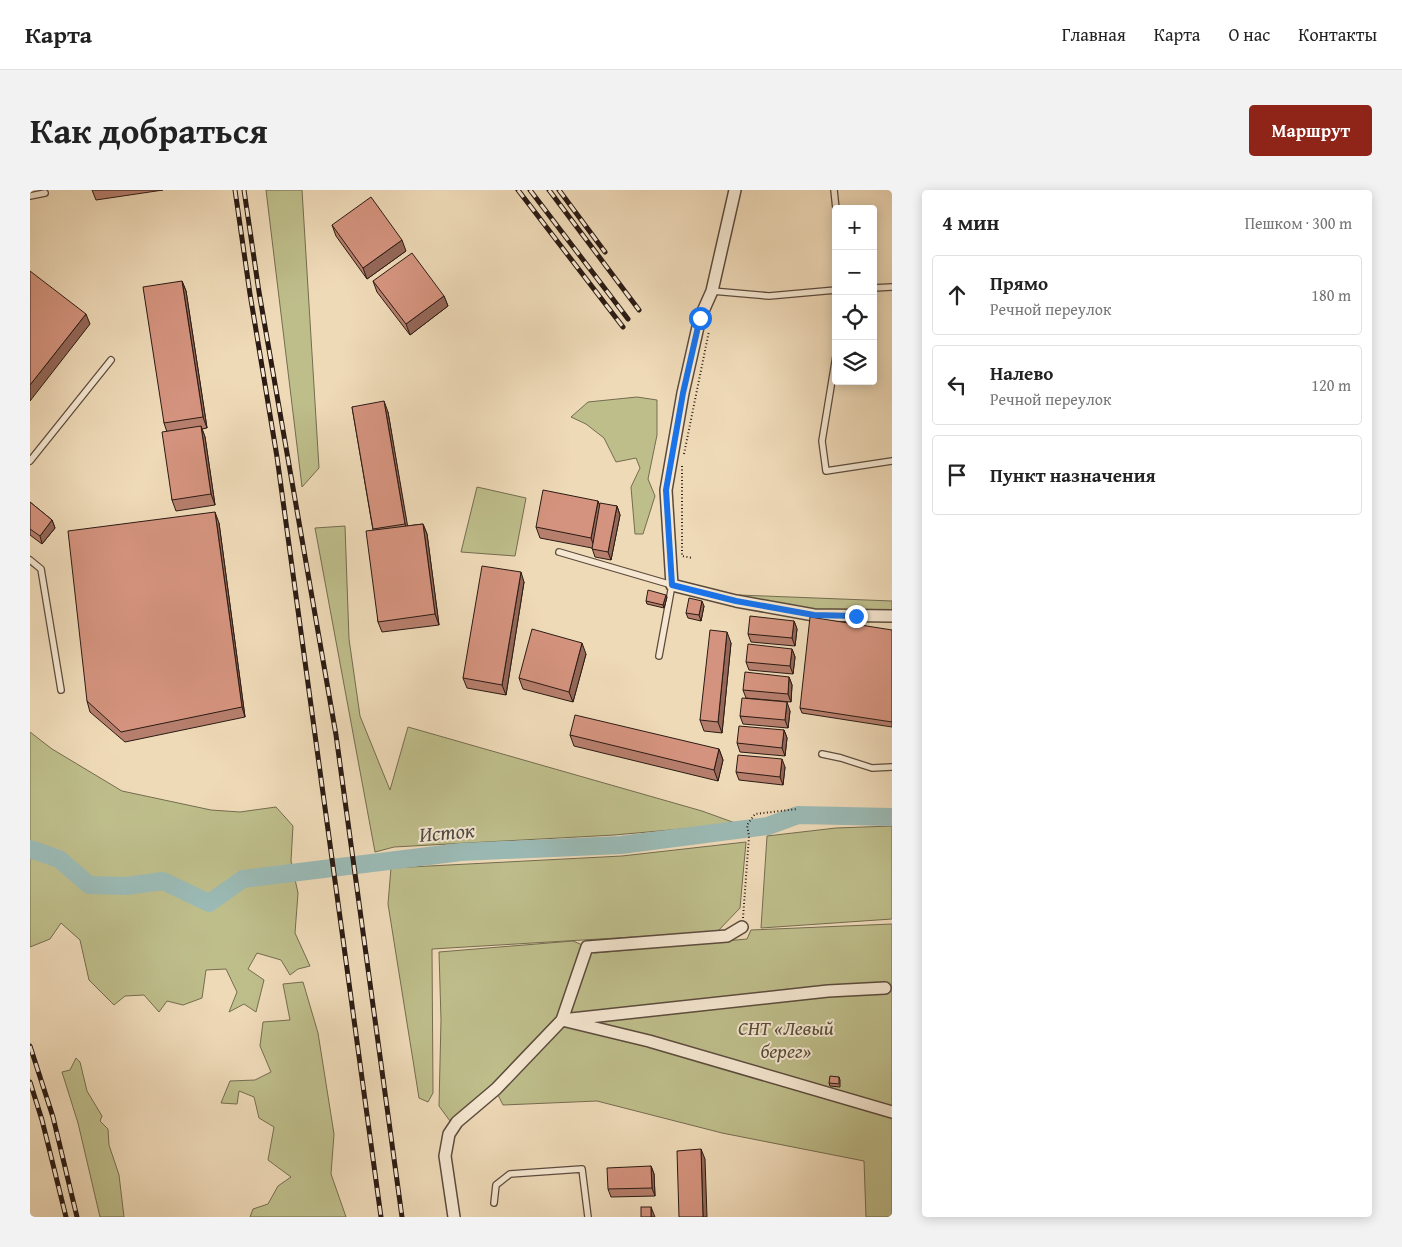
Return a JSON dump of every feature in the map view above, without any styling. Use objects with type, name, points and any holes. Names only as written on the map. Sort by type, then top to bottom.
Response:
[{"type":"street","points":[[735,190],[712,291],[700,318],[683,393],[666,490],[672,585],[736,601],[814,615],[892,616]]},
{"type":"street","points":[[454,1217],[445,1156],[449,1134],[457,1122],[496,1089],[562,1020],[587,947],[727,936],[742,927]]},
{"type":"street","points":[[562,1020],[828,990],[885,988]]},
{"type":"street","points":[[562,1020],[649,1041],[892,1112]]},
{"type":"lane","points":[[834,190],[836,205]]},
{"type":"lane","points":[[30,196],[44,193]]},
{"type":"lane","points":[[877,288],[892,287]]},
{"type":"lane","points":[[712,291],[769,296],[832,290]]},
{"type":"lane","points":[[30,461],[111,360]]},
{"type":"lane","points":[[832,380],[822,441],[826,471],[892,461]]},
{"type":"lane","points":[[559,552],[672,585],[659,656]]},
{"type":"lane","points":[[30,560],[41,569],[61,690]]},
{"type":"lane","points":[[822,754],[872,768],[892,768]]},
{"type":"lane","points":[[494,1203],[496,1185],[510,1174],[582,1169],[588,1217]]},
{"type":"path","points":[[684,455],[709,330]]},
{"type":"path","points":[[682,465],[682,556],[692,558]]},
{"type":"path","points":[[742,927],[749,836],[748,825],[755,814],[797,808]]},
{"type":"green space","points":[[266,190],[302,190],[319,468],[302,487]]},
{"type":"green space","points":[[637,397],[657,400],[657,435],[648,479],[655,496],[643,534],[635,534],[631,487],[640,468],[636,458],[616,462],[604,438],[586,424],[571,417],[588,402]]},
{"type":"green space","points":[[477,487],[526,498],[515,556],[461,552]]},
{"type":"green space","points":[[345,526],[349,639],[360,716],[390,790],[408,727],[702,811],[738,824],[614,835],[394,847],[375,852],[315,528]]},
{"type":"green space","points":[[739,595],[892,601],[892,616],[855,617],[736,601]]},
{"type":"green space","points":[[30,732],[52,749],[122,791],[211,810],[240,812],[276,807],[293,826],[291,861],[298,893],[295,933],[310,966],[298,969],[290,975],[281,960],[257,953],[248,969],[264,980],[256,1012],[244,1004],[229,1012],[237,992],[226,969],[206,970],[202,998],[183,1005],[167,1001],[159,1012],[144,995],[125,996],[114,1005],[89,980],[80,940],[61,923],[50,939],[30,947]]},
{"type":"green space","points":[[892,826],[892,919],[761,928],[767,836],[836,828]]},
{"type":"green space","points":[[746,842],[740,908],[717,932],[432,949],[433,1093],[428,1102],[419,1098],[388,904],[391,868],[622,856]]},
{"type":"green space","name":"СНТ «Левый берег»","points":[[892,924],[892,1217],[866,1217],[864,1161],[722,1133],[597,1101],[503,1105],[494,1087],[450,1121],[439,1106],[441,1020],[439,952],[573,941],[595,953],[747,939],[751,930]]},
{"type":"green space","points":[[303,982],[318,1033],[334,1134],[331,1174],[346,1217],[250,1217],[253,1209],[268,1204],[278,1186],[291,1177],[268,1160],[274,1127],[259,1118],[254,1097],[239,1091],[237,1104],[221,1103],[230,1081],[255,1080],[271,1072],[260,1046],[263,1022],[290,1020],[283,984]]},
{"type":"green space","points":[[76,1058],[80,1062],[87,1091],[102,1116],[100,1121],[108,1129],[109,1145],[119,1175],[124,1217],[100,1217],[78,1123],[62,1072],[70,1070]]},
{"type":"building","points":[[371,197],[402,240],[363,268],[332,225]]},
{"type":"building","points":[[412,253],[444,296],[406,324],[373,281]]},
{"type":"building","points":[[30,271],[86,314],[30,385]]},
{"type":"building","points":[[182,281],[203,417],[164,423],[143,287]]},
{"type":"building","points":[[384,401],[405,524],[373,529],[352,407]]},
{"type":"building","points":[[201,426],[211,494],[172,500],[162,432]]},
{"type":"building","points":[[543,490],[598,501],[591,538],[536,527]]},
{"type":"building","points":[[30,502],[52,520],[40,536],[30,529]]},
{"type":"building","points":[[600,503],[617,506],[608,552],[592,549]]},
{"type":"building","points":[[215,512],[242,707],[121,732],[87,701],[68,531]]},
{"type":"building","points":[[423,524],[435,614],[378,622],[366,531]]},
{"type":"building","points":[[482,566],[521,572],[502,685],[463,678]]},
{"type":"building","points":[[648,590],[666,595],[663,605],[646,601]]},
{"type":"building","points":[[689,598],[702,601],[699,615],[686,613]]},
{"type":"building","points":[[750,616],[794,621],[792,638],[748,634]]},
{"type":"building","points":[[810,617],[892,630],[892,722],[800,708]]},
{"type":"building","points":[[532,629],[582,643],[569,692],[519,678]]},
{"type":"building","points":[[710,630],[727,632],[718,722],[700,720]]},
{"type":"building","points":[[748,644],[792,649],[790,666],[746,662]]},
{"type":"building","points":[[745,672],[789,677],[788,694],[743,690]]},
{"type":"building","points":[[742,698],[787,702],[785,720],[740,716]]},
{"type":"building","points":[[575,715],[719,749],[714,770],[570,735]]},
{"type":"building","points":[[739,726],[784,730],[782,748],[737,743]]},
{"type":"building","points":[[738,755],[782,759],[780,777],[736,772]]},
{"type":"building","points":[[830,1076],[839,1077],[839,1084],[829,1083]]},
{"type":"building","points":[[701,1149],[703,1217],[679,1217],[677,1151]]},
{"type":"building","points":[[651,1166],[652,1188],[608,1189],[607,1168]]},
{"type":"building","points":[[641,1207],[651,1207],[651,1217],[641,1217]]},
{"type":"waterway","name":"Исток","points":[[30,849],[59,859],[89,885],[126,886],[163,881],[209,903],[243,879],[461,852],[621,845],[768,826],[798,815],[892,817]]},
{"type":"railway","points":[[235,190],[277,457],[381,1217]]},
{"type":"railway","points":[[244,190],[259,292],[336,735],[402,1217]]},
{"type":"railway","points":[[518,190],[623,327]]},
{"type":"railway","points":[[530,190],[628,319]]},
{"type":"railway","points":[[549,190],[639,310]]},
{"type":"railway","points":[[559,190],[605,252]]},
{"type":"railway","points":[[30,1046],[53,1117],[77,1217]]},
{"type":"railway","points":[[30,1082],[42,1120],[66,1217]]},
{"type":"route","points":[[700,318],[683,393],[666,490],[672,585],[736,601],[814,615],[856,616]]}]
